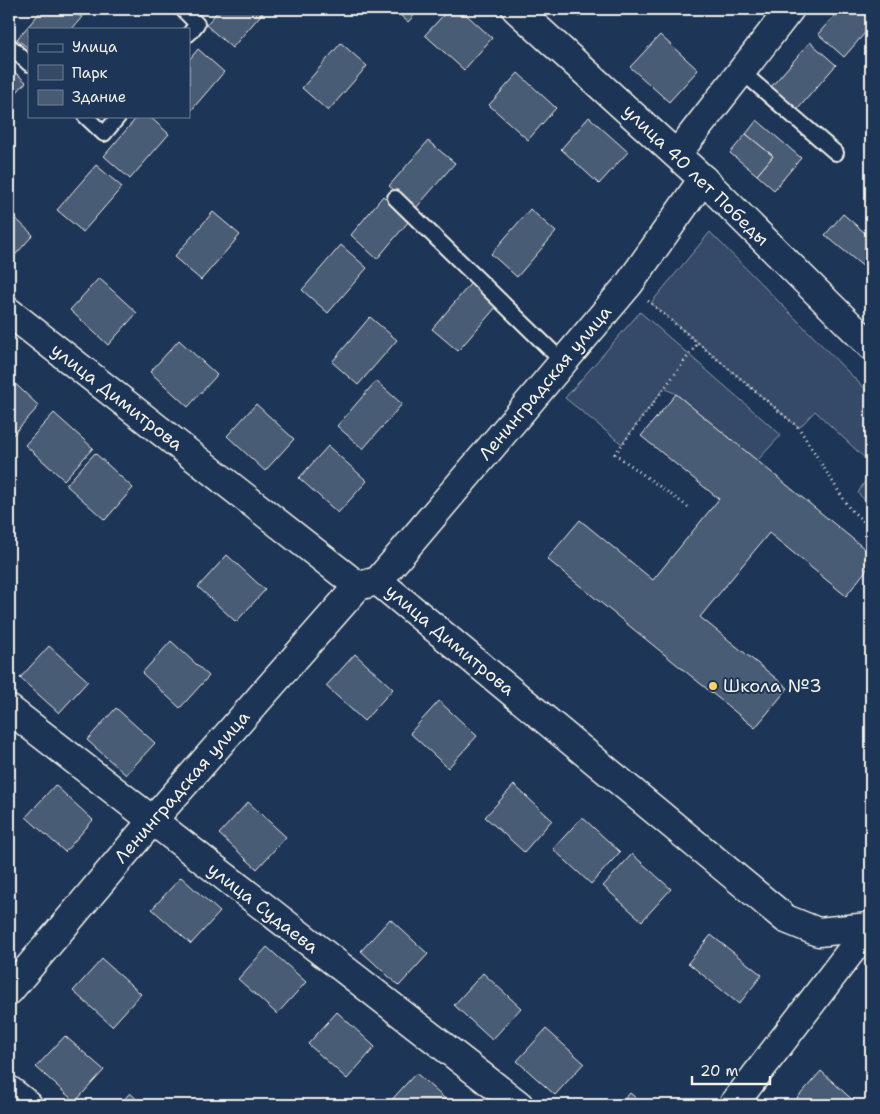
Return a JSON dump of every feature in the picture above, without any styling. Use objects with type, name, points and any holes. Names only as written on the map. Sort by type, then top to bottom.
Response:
[{"type":"street","name":"улица 40 лет Победы","points":[[516,9],[678,154],[871,346]]},
{"type":"street","points":[[678,154],[790,9]]},
{"type":"street","name":"Ленинградская улица","points":[[9,991],[152,821],[368,583],[563,362],[629,284],[703,179]]},
{"type":"street","name":"улица Димитрова","points":[[9,312],[368,583],[786,919],[818,932],[871,927]]},
{"type":"street","name":"улица Судаева","points":[[9,709],[519,1105]]},
{"type":"street","points":[[734,1105],[871,927]]},
{"type":"street","points":[[9,1090],[28,1105]]},
{"type":"lane","points":[[182,9],[197,24],[190,33]]},
{"type":"lane","points":[[9,45],[28,63]]},
{"type":"lane","points":[[742,72],[836,153]]},
{"type":"lane","points":[[87,118],[104,134],[116,118]]},
{"type":"lane","points":[[395,198],[563,362]]},
{"type":"path","points":[[629,284],[799,428],[849,508],[871,528]]},
{"type":"path","points":[[688,508],[615,454],[698,343]]},
{"type":"green space","points":[[710,232],[871,395],[871,464],[815,411],[799,428],[651,303]]},
{"type":"green space","points":[[640,312],[781,435],[757,461],[676,394],[664,388],[622,444],[565,398]]},
{"type":"green space","points":[[871,471],[871,507],[858,493]]},
{"type":"building","points":[[43,9],[73,9],[82,17],[73,28],[28,28],[28,48],[17,39]]},
{"type":"building","points":[[72,9],[90,9],[82,18]]},
{"type":"building","points":[[220,9],[266,9],[232,48],[206,25]]},
{"type":"building","points":[[393,9],[420,9],[408,22]]},
{"type":"building","points":[[449,9],[460,9],[492,38],[464,70],[425,35]]},
{"type":"building","points":[[570,9],[587,9],[579,17]]},
{"type":"building","points":[[840,9],[871,9],[871,26],[844,57],[818,34]]},
{"type":"building","points":[[660,35],[698,70],[669,102],[630,67]]},
{"type":"building","points":[[810,42],[836,65],[797,110],[771,87]]},
{"type":"building","points":[[341,43],[367,66],[328,111],[302,88]]},
{"type":"building","points":[[198,49],[224,72],[190,112],[190,59]]},
{"type":"building","points":[[9,67],[26,82],[9,101]]},
{"type":"building","points":[[518,73],[556,108],[528,140],[489,105]]},
{"type":"building","points":[[589,117],[628,152],[599,184],[561,149]]},
{"type":"building","points":[[136,118],[151,118],[169,134],[130,179],[104,156]]},
{"type":"building","points":[[757,120],[801,158],[774,190],[757,175],[773,156],[746,134]]},
{"type":"building","points":[[746,134],[773,156],[757,175],[730,153]]},
{"type":"building","points":[[428,141],[455,163],[416,208],[389,186]]},
{"type":"building","points":[[96,165],[122,187],[83,232],[57,210]]},
{"type":"building","points":[[383,196],[409,221],[377,259],[351,235]]},
{"type":"building","points":[[530,209],[556,232],[517,277],[491,254]]},
{"type":"building","points":[[9,212],[33,235],[9,262]]},
{"type":"building","points":[[213,212],[240,235],[201,280],[174,257]]},
{"type":"building","points":[[843,214],[871,238],[871,273],[825,235]]},
{"type":"building","points":[[341,245],[367,268],[328,313],[302,290]]},
{"type":"building","points":[[99,278],[137,313],[108,345],[70,310]]},
{"type":"building","points":[[471,283],[497,306],[458,351],[432,329]]},
{"type":"building","points":[[370,317],[397,340],[358,385],[332,362]]},
{"type":"building","points":[[179,340],[217,375],[188,407],[150,372]]},
{"type":"building","points":[[9,378],[39,406],[10,438],[9,437]]},
{"type":"building","points":[[376,381],[402,404],[363,449],[337,426]]},
{"type":"building","points":[[676,394],[871,554],[871,564],[846,596],[769,533],[700,617],[788,688],[755,728],[547,559],[580,520],[653,580],[719,499],[641,436]]},
{"type":"building","points":[[256,404],[294,439],[265,471],[227,436]]},
{"type":"building","points":[[54,413],[93,448],[64,480],[25,445]]},
{"type":"building","points":[[328,446],[367,481],[338,513],[299,478]]},
{"type":"building","points":[[95,453],[133,488],[105,520],[66,485]]},
{"type":"building","points":[[227,555],[265,590],[236,622],[198,587]]},
{"type":"building","points":[[171,641],[209,676],[180,708],[142,673]]},
{"type":"building","points":[[49,646],[88,681],[59,713],[20,678]]},
{"type":"building","points":[[355,654],[393,689],[364,721],[326,686]]},
{"type":"building","points":[[439,701],[477,736],[448,768],[410,733]]},
{"type":"building","points":[[116,708],[155,743],[126,775],[87,740]]},
{"type":"building","points":[[55,785],[93,820],[65,852],[26,817]]},
{"type":"building","points":[[514,785],[552,820],[524,852],[485,817]]},
{"type":"building","points":[[248,802],[286,837],[257,869],[219,834]]},
{"type":"building","points":[[582,817],[620,852],[591,884],[553,849]]},
{"type":"building","points":[[632,854],[671,889],[642,921],[603,886]]},
{"type":"building","points":[[181,877],[220,912],[191,944],[152,909]]},
{"type":"building","points":[[390,919],[428,954],[399,986],[361,951]]},
{"type":"building","points":[[711,935],[762,975],[739,1004],[688,963]]},
{"type":"building","points":[[267,947],[306,982],[277,1014],[238,979]]},
{"type":"building","points":[[102,959],[141,994],[112,1026],[73,991]]},
{"type":"building","points":[[483,973],[521,1008],[492,1040],[454,1005]]},
{"type":"building","points":[[337,1012],[375,1047],[347,1079],[308,1044]]},
{"type":"building","points":[[546,1029],[584,1063],[555,1095],[517,1061]]},
{"type":"building","points":[[65,1036],[104,1070],[75,1102],[36,1067]]},
{"type":"building","points":[[821,1071],[858,1105],[792,1104]]},
{"type":"building","points":[[416,1073],[452,1105],[387,1105]]},
{"type":"building","points":[[130,1093],[143,1105],[119,1105]]},
{"type":"building","points":[[630,1093],[644,1105],[619,1105]]},
{"type":"place","name":"Школа №3","points":[[713,686]]}]
